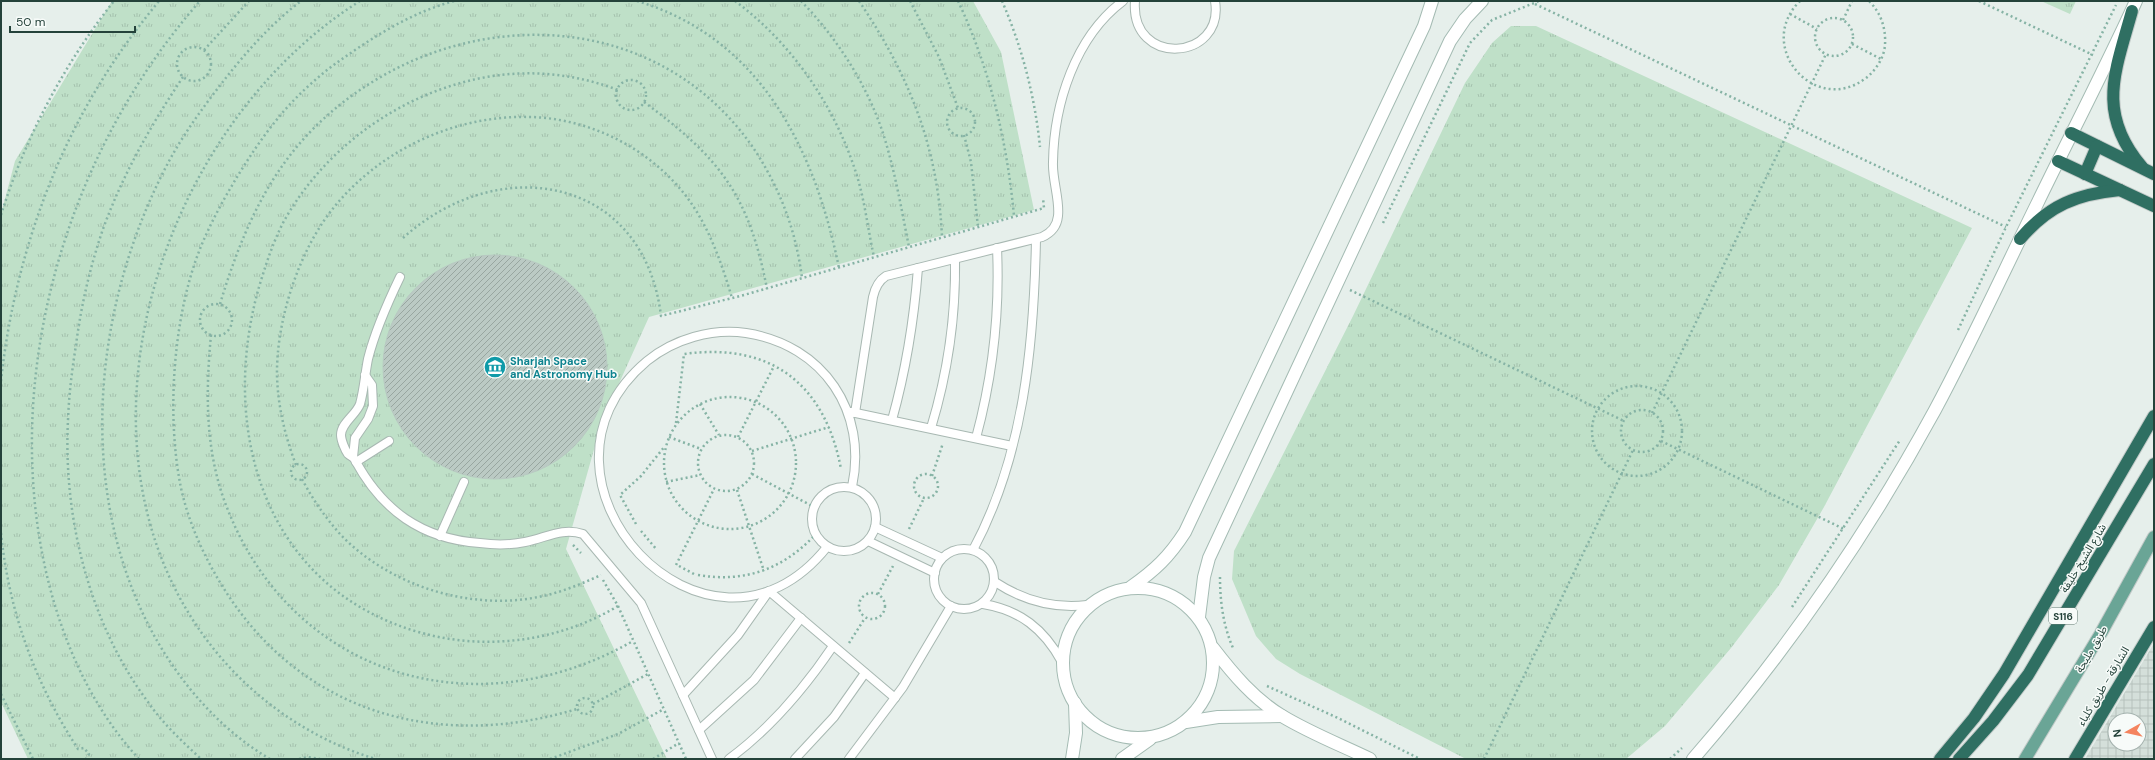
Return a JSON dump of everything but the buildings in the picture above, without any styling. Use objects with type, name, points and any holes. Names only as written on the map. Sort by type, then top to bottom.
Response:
[{"type":"highway","points":[[2134,6],[2115,73],[2112,93],[2114,113],[2119,133],[2129,151],[2142,166]]},
{"type":"highway","points":[[2071,133],[2142,166],[2154,174]]},
{"type":"highway","points":[[2085,174],[2097,146]]},
{"type":"highway","points":[[2058,161],[2154,206]]},
{"type":"highway","points":[[2020,239],[2035,221],[2054,208],[2075,198],[2097,192],[2120,190]]},
{"type":"highway","points":[[1940,759],[1974,718],[2004,674],[2154,416]]},
{"type":"highway","name":"شارع الشيخ خليفة","points":[[1959,759],[1994,721],[2028,675],[2154,464]]},
{"type":"highway","name":"الشارقة - طريق كلباء","points":[[2075,759],[2154,627]]},
{"type":"main road","name":"طريق مليحة","points":[[2025,759],[2101,633],[2154,538]]},
{"type":"street","points":[[1131,587],[1154,571],[1173,552],[1185,532],[1424,26],[1432,1]]},
{"type":"street","points":[[1199,617],[1204,577],[1212,550],[1450,41],[1465,18],[1482,1]]},
{"type":"street","points":[[1693,759],[1735,710],[1792,636],[1867,526],[1935,409],[2134,6]]},
{"type":"street","points":[[1072,759],[1076,733],[1074,703],[1066,683],[1062,662],[1066,640],[1076,620],[1087,606],[1110,592],[1131,587],[1150,588],[1169,593],[1185,603],[1199,617],[1208,632],[1213,648],[1213,676],[1204,701],[1186,722],[1170,732],[1152,738],[1122,759]]},
{"type":"street","points":[[1213,648],[1233,674],[1251,692],[1282,716],[1370,759]]},
{"type":"street","points":[[1074,703],[1089,720],[1108,732],[1130,738],[1152,738]]},
{"type":"street","points":[[1186,722],[1225,717],[1282,716]]},
{"type":"lane","points":[[848,487],[856,462],[852,412],[875,287],[886,276],[1036,239],[1050,233],[1057,222],[1058,215],[1054,186],[1054,148],[1058,118],[1066,87],[1081,53],[1092,35],[1123,1]]},
{"type":"lane","points":[[1135,1],[1136,21],[1147,39],[1156,45],[1177,50],[1188,48],[1205,36],[1215,17],[1215,1]]},
{"type":"lane","points":[[973,550],[997,500],[1012,446],[1028,365],[1036,281],[1036,239]]},
{"type":"lane","points":[[976,438],[991,376],[995,344],[998,312],[997,248]]},
{"type":"lane","points":[[931,428],[940,401],[951,345],[954,316],[955,259]]},
{"type":"lane","points":[[892,420],[908,353],[918,268]]},
{"type":"lane","points":[[400,277],[380,321],[365,375],[360,404],[342,431],[342,439],[347,453],[355,460],[370,485],[385,503],[410,522],[440,536],[478,543],[514,544],[569,530],[583,534],[636,595],[712,759]]},
{"type":"lane","points":[[827,547],[801,574],[769,591],[740,597],[726,596],[685,587],[669,579],[632,547],[613,520],[604,494],[600,473],[601,440],[611,408],[632,376],[652,357],[665,348],[696,336],[728,332],[761,336],[776,341],[804,356],[830,380],[852,412],[1012,446]]},
{"type":"lane","points":[[355,460],[355,438],[368,419],[373,406],[372,386],[365,375]]},
{"type":"lane","points":[[355,460],[389,441]]},
{"type":"lane","points":[[440,536],[464,482]]},
{"type":"lane","points":[[848,487],[867,496],[872,502],[876,518],[875,527],[868,541],[863,546],[849,552],[834,550],[827,547],[815,535],[811,518],[814,507],[821,496],[828,491],[848,487]]},
{"type":"lane","points":[[875,527],[942,558]]},
{"type":"lane","points":[[868,541],[935,573]]},
{"type":"lane","points":[[983,604],[993,590],[995,582],[992,565],[987,558],[973,550],[960,548],[953,550],[942,558],[935,573],[934,581],[939,596],[951,606],[968,609],[983,604],[1009,610],[1035,626],[1055,648],[1062,662]]},
{"type":"lane","points":[[995,582],[1015,594],[1043,604],[1073,607],[1087,606]]},
{"type":"lane","points":[[769,591],[895,698]]},
{"type":"lane","points":[[683,695],[738,635],[769,591]]},
{"type":"lane","points":[[849,759],[895,698],[928,647],[951,606]]},
{"type":"lane","points":[[699,730],[754,680],[801,618]]},
{"type":"lane","points":[[2142,647],[2154,641]]},
{"type":"lane","points":[[729,759],[761,733],[781,713],[817,670],[833,646]]},
{"type":"lane","points":[[795,759],[834,717],[865,673]]},
{"type":"path","points":[[1,215],[16,172],[42,115],[73,61],[114,1]]},
{"type":"path","points":[[1,381],[8,331],[24,262],[36,222],[61,158],[98,85],[133,33],[159,1]]},
{"type":"path","points":[[139,759],[109,722],[83,678],[61,626],[52,596],[38,531],[34,496],[31,461],[34,392],[44,327],[57,272],[71,226],[93,169],[110,132],[144,73],[164,45],[200,1]]},
{"type":"path","points":[[204,50],[249,1]]},
{"type":"path","points":[[270,759],[230,730],[198,699],[171,664],[143,615],[123,564],[111,517],[104,465],[103,402],[109,342],[120,289],[137,235],[161,176],[193,121],[241,59],[261,37],[301,1]]},
{"type":"path","points":[[360,1],[322,28],[301,46],[258,91],[224,135],[199,177],[174,230],[157,276],[139,362],[137,416],[140,465],[151,524],[170,576],[196,624],[232,670],[272,706],[312,732],[332,742],[376,759]]},
{"type":"path","points":[[454,1],[422,12],[384,31],[335,63],[313,81],[268,130],[232,185],[201,246],[187,292],[180,329],[175,366],[173,413],[181,489],[188,513],[208,561],[222,585],[248,623],[276,653],[309,678],[327,689],[379,712],[404,719],[453,726],[503,725],[529,722],[577,709]]},
{"type":"path","points":[[637,1],[661,10],[703,30],[744,67],[767,93],[790,125],[810,167],[829,222],[839,268]]},
{"type":"path","points":[[735,1],[763,24],[782,43],[810,80],[831,113],[849,154],[857,178],[874,257]]},
{"type":"path","points":[[801,1],[839,47],[853,69],[877,116],[892,164],[909,247]]},
{"type":"path","points":[[859,1],[889,49],[916,106],[933,162],[939,198],[942,237]]},
{"type":"path","points":[[910,1],[939,57],[958,108]]},
{"type":"path","points":[[958,1],[982,60],[999,118],[1009,170],[1014,216]]},
{"type":"path","points":[[1002,1],[1026,70],[1034,103],[1040,150]]},
{"type":"path","points":[[1382,225],[1470,43],[1492,20],[1539,1]]},
{"type":"path","points":[[1800,1],[1790,14],[1785,25],[1785,48],[1794,69],[1812,84],[1831,89],[1852,86],[1869,76],[1881,59],[1886,37],[1884,26],[1880,15],[1869,1]]},
{"type":"path","points":[[1843,20],[1852,1]]},
{"type":"path","points":[[1979,1],[2093,55]]},
{"type":"path","points":[[1957,332],[2006,227],[2093,55],[2118,1]]},
{"type":"path","points":[[1534,3],[2006,227]]},
{"type":"path","points":[[1790,14],[1817,29]]},
{"type":"path","points":[[1828,19],[1843,20],[1849,25],[1853,32],[1852,44],[1847,51],[1839,55],[1826,54],[1818,45],[1816,37],[1817,29],[1828,19]]},
{"type":"path","points":[[220,304],[231,268],[255,210],[268,185],[299,144],[336,108],[365,86],[406,62],[450,44]]},
{"type":"path","points":[[1852,44],[1881,59]]},
{"type":"path","points":[[190,48],[204,50],[210,56],[212,65],[207,76],[195,82],[183,78],[177,65],[179,56],[190,48]]},
{"type":"path","points":[[1652,413],[1826,54]]},
{"type":"path","points":[[618,90],[583,78],[548,73],[489,77],[447,87],[418,97],[370,125],[336,155],[307,188],[281,228],[266,264],[253,309],[248,331],[244,379],[247,427],[252,451],[264,496],[274,517],[296,550],[309,565],[340,593],[359,606],[375,615],[410,630],[448,638],[486,641],[512,640],[559,633],[580,627],[618,606]]},
{"type":"path","points":[[183,78],[140,145],[114,201],[93,260],[80,318],[67,421],[68,453],[78,541],[88,584],[99,614],[126,668],[146,700],[174,734],[201,759]]},
{"type":"path","points":[[633,81],[638,82],[646,93],[644,102],[638,108],[625,109],[617,98],[618,90],[624,83],[633,81]]},
{"type":"path","points":[[710,94],[726,110]]},
{"type":"path","points":[[644,102],[694,141],[728,180],[749,224],[757,247],[767,289]]},
{"type":"path","points":[[958,108],[967,110],[974,117],[974,126],[964,135],[954,134],[951,132],[947,123],[950,113],[958,108]]},
{"type":"path","points":[[296,465],[281,417],[277,376],[278,355],[285,315],[301,266],[320,228],[334,207],[350,190],[386,160],[407,147],[445,130],[495,118],[535,117],[561,120],[589,127],[636,150],[669,177],[683,192],[697,214],[718,256],[732,298]]},
{"type":"path","points":[[741,127],[771,175],[786,208],[795,235],[802,278]]},
{"type":"path","points":[[964,135],[971,162],[978,227]]},
{"type":"path","points":[[403,238],[434,213],[470,196],[508,187],[536,187],[554,190],[572,196],[594,207],[619,226],[632,240],[650,271],[655,286],[661,316],[767,289],[1044,208],[1043,193]]},
{"type":"path","points":[[1346,297],[1353,283]]},
{"type":"path","points":[[1350,290],[1624,421]]},
{"type":"path","points":[[211,335],[225,333],[231,326],[231,312],[220,304],[206,307],[201,315],[201,325],[211,335],[208,378],[209,424],[214,463],[222,492],[238,532],[259,569],[290,608],[310,625],[354,654],[376,665],[421,678],[465,684],[512,682],[561,673],[605,657],[633,641]]},
{"type":"path","points":[[676,424],[684,354],[703,351],[735,352],[751,356],[774,366],[790,376],[806,390],[817,404],[830,427],[848,487]]},
{"type":"path","points":[[738,437],[774,366]]},
{"type":"path","points":[[1642,387],[1661,394],[1674,407],[1680,419],[1682,433],[1678,450],[1672,459],[1658,471],[1639,476],[1621,474],[1611,468],[1596,451],[1592,430],[1598,409],[1604,400],[1621,389],[1642,387]]},
{"type":"path","points":[[660,553],[640,530],[620,495],[641,476],[666,444],[676,424],[685,414],[700,404],[719,398],[731,396],[756,402],[777,416],[791,439],[796,462],[795,475],[789,493],[778,509],[769,517],[749,527],[733,530],[721,529],[698,522],[678,505],[666,482],[664,469],[666,444]]},
{"type":"path","points":[[700,404],[719,435]]},
{"type":"path","points":[[1643,410],[1652,413],[1658,418],[1662,425],[1663,433],[1660,441],[1655,448],[1646,452],[1633,450],[1623,440],[1621,430],[1624,421],[1634,412],[1643,410]]},
{"type":"path","points":[[752,451],[830,427]]},
{"type":"path","points":[[932,476],[923,475],[916,480],[914,485],[916,494],[924,498],[933,496],[937,488],[937,484],[932,476],[946,432]]},
{"type":"path","points":[[719,435],[738,437],[748,445],[754,458],[752,474],[749,480],[737,490],[721,491],[708,486],[700,475],[698,462],[701,449],[706,443],[719,435]]},
{"type":"path","points":[[1789,613],[1902,436]]},
{"type":"path","points":[[669,437],[701,449]]},
{"type":"path","points":[[1660,441],[1844,529]]},
{"type":"path","points":[[1484,759],[1633,450]]},
{"type":"path","points":[[296,465],[302,465],[306,469],[306,475],[302,480],[296,480],[292,475],[292,469],[296,465]]},
{"type":"path","points":[[752,474],[814,507]]},
{"type":"path","points":[[666,482],[700,475]]},
{"type":"path","points":[[302,480],[314,502],[327,519],[357,550],[394,574],[436,591],[476,600],[517,600],[558,593],[601,575]]},
{"type":"path","points":[[676,565],[714,489]]},
{"type":"path","points":[[737,490],[764,571]]},
{"type":"path","points":[[904,540],[924,498]]},
{"type":"path","points":[[569,530],[570,541],[585,558]]},
{"type":"path","points":[[1,533],[11,598],[31,661],[58,720],[78,749],[84,748],[89,754],[86,759]]},
{"type":"path","points":[[670,561],[695,575],[712,578],[730,578],[764,571],[793,556],[815,535]]},
{"type":"path","points":[[878,594],[899,555]]},
{"type":"path","points":[[596,569],[601,575],[618,606],[686,759]]},
{"type":"path","points":[[1220,573],[1220,598],[1224,623],[1233,650]]},
{"type":"path","points":[[868,593],[878,594],[885,602],[884,612],[875,619],[865,618],[859,609],[860,599],[868,593]]},
{"type":"path","points":[[842,653],[865,618]]},
{"type":"path","points":[[593,704],[648,674]]},
{"type":"path","points":[[1265,685],[1338,718],[1420,759]]},
{"type":"path","points":[[1,694],[33,759]]},
{"type":"path","points":[[584,698],[591,700],[593,704],[592,711],[586,714],[583,714],[577,709],[578,702],[584,698]]},
{"type":"path","points":[[550,759],[601,741],[664,709]]},
{"type":"path","points":[[653,759],[679,743]]},
{"type":"path","points":[[1670,759],[1686,745]]},
{"type":"path","points":[[299,759],[308,757],[320,759]]},
{"type":"shaded area","points":[[2154,643],[2154,759],[2085,759],[2107,722],[2107,752],[2147,752],[2147,712],[2113,712]]},
{"type":"green space","points":[[112,1],[973,1],[1001,52],[1034,210],[649,317],[602,421],[566,549],[667,759],[28,759],[1,702],[1,214],[15,161]]},
{"type":"green space","points":[[2041,1],[2076,1],[2070,14]]},
{"type":"green space","points":[[1511,26],[1536,26],[1972,228],[1824,507],[1779,585],[1731,648],[1665,726],[1626,759],[1466,759],[1300,674],[1276,659],[1256,636],[1232,579],[1234,551],[1353,316],[1465,83],[1492,43]]},
{"type":"place","name":"Sharjah Space and Astronomy Hub","points":[[495,367]]}]
